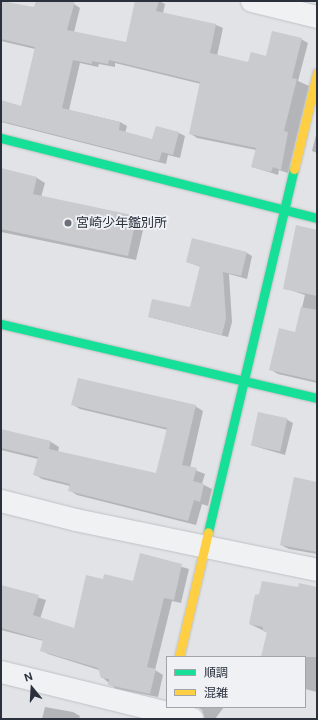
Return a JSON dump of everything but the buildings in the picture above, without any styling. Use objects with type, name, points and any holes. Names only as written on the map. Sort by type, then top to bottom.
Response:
[{"type":"street","points":[[252,1],[317,17]]},
{"type":"street","points":[[179,656],[287,208],[317,73]]},
{"type":"street","points":[[1,138],[287,208],[317,218]]},
{"type":"street","points":[[1,324],[317,398]]},
{"type":"street","points":[[1,501],[205,548],[317,570]]},
{"type":"street","points":[[1,672],[192,719]]},
{"type":"traffic: fast","points":[[1,138],[317,218]]},
{"type":"traffic: fast","points":[[208,532],[294,169]]},
{"type":"traffic: fast","points":[[1,324],[317,398]]},
{"type":"traffic: slow","points":[[294,169],[317,73]]},
{"type":"traffic: slow","points":[[179,656],[208,532]]},
{"type":"place","name":"宮崎少年鑑別所","points":[[68,223]]}]
